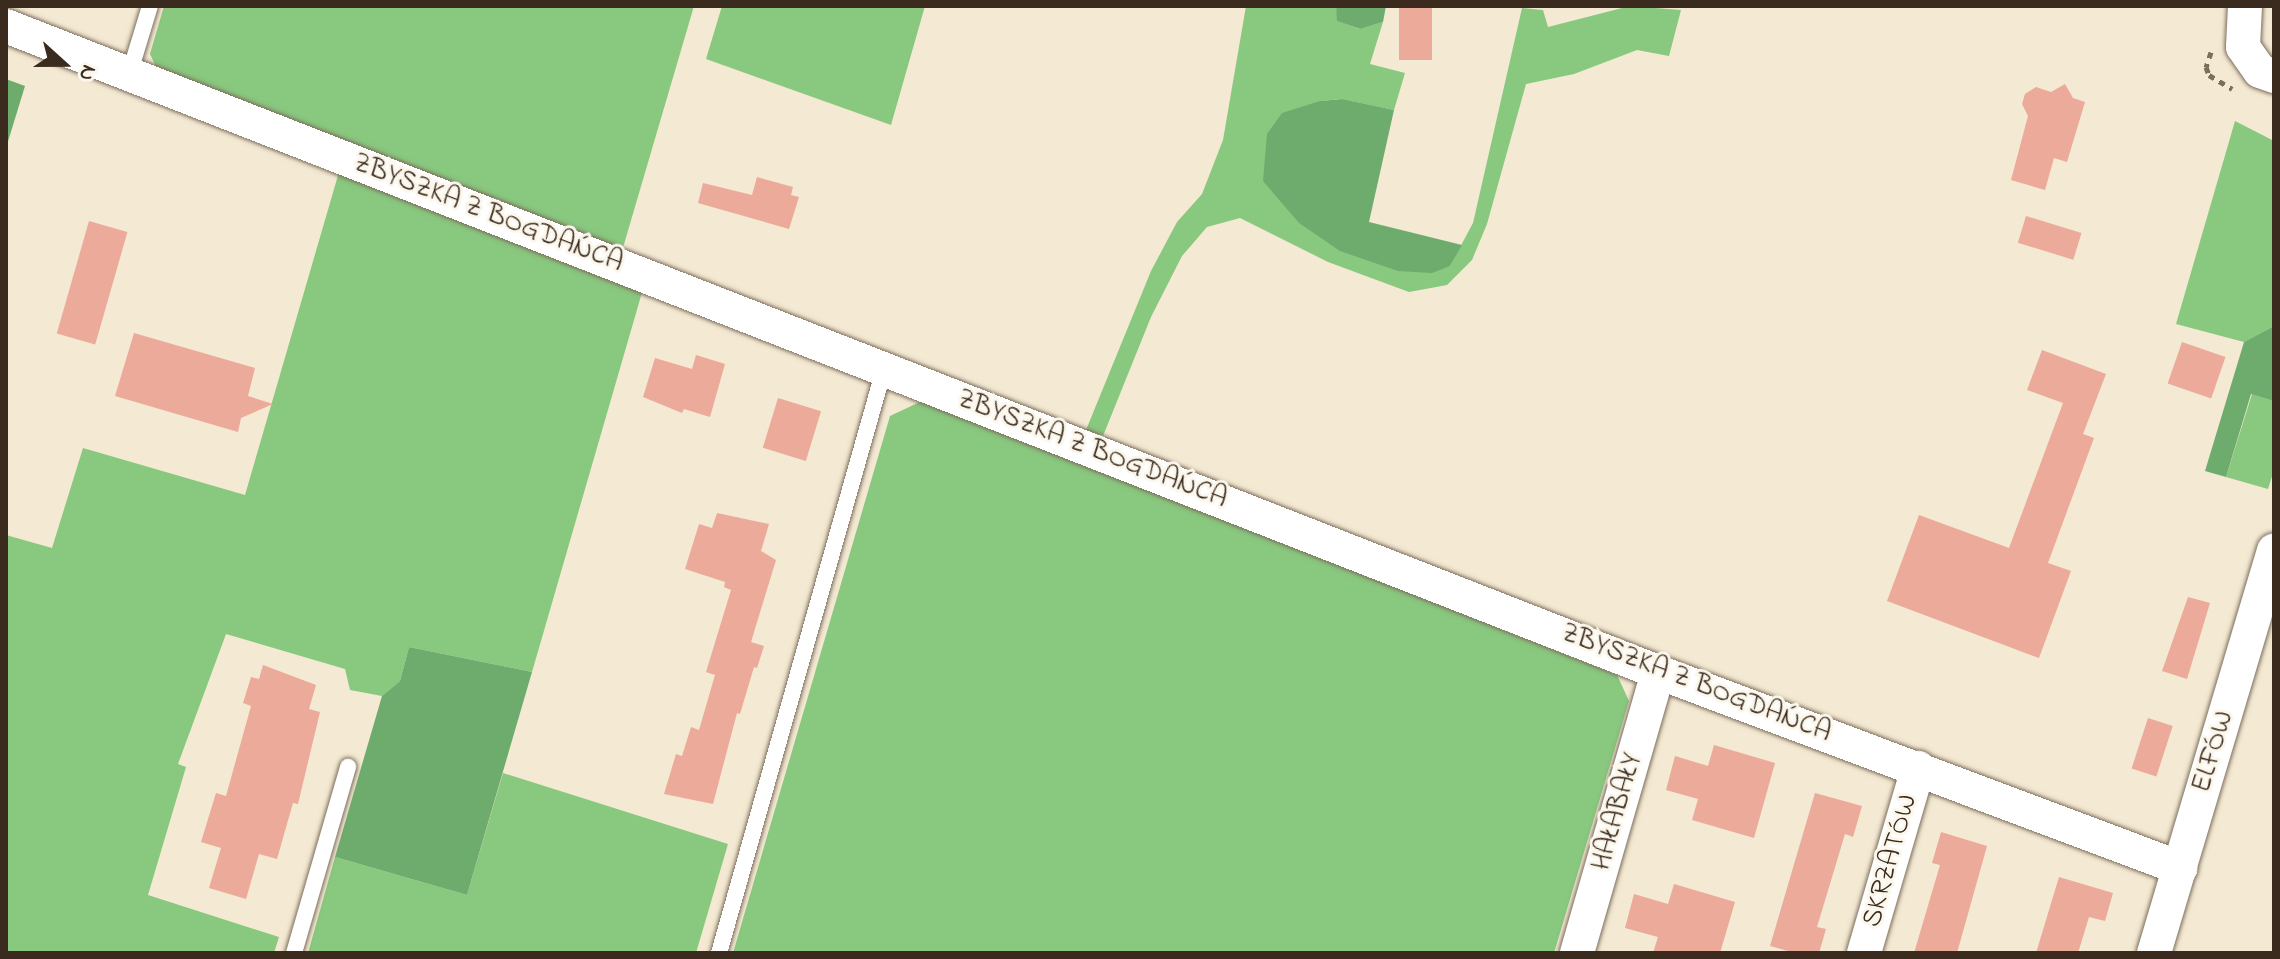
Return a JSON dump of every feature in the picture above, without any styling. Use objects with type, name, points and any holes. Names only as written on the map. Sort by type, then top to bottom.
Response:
[{"type":"street","points":[[2245,6],[2241,17],[2243,47],[2267,74]]},
{"type":"street","name":"ZBYSZKA Z BOGDAŃCA","points":[[6,26],[1658,672],[2180,868]]},
{"type":"street","name":"ELFÓW","points":[[2154,953],[2274,551]]},
{"type":"street","name":"HAŁABAŁY","points":[[1577,953],[1658,672]]},
{"type":"street","name":"SKRZATÓW","points":[[1864,953],[1918,768]]},
{"type":"lane","points":[[129,75],[150,6]]},
{"type":"lane","points":[[719,953],[884,369]]},
{"type":"lane","points":[[294,953],[348,767]]},
{"type":"green space","points":[[164,6],[694,6],[622,251],[159,73],[150,54]]},
{"type":"green space","points":[[722,6],[925,6],[891,125],[706,59]]},
{"type":"green space","points":[[1246,6],[1336,6],[1338,21],[1359,29],[1383,22],[1370,64],[1405,73],[1394,110],[1341,99],[1320,101],[1263,181],[1450,266],[1473,223],[1522,8],[1543,10],[1548,27],[1630,6],[1681,10],[1669,56],[1637,50],[1574,74],[1526,84],[1487,224],[1472,260],[1447,285],[1409,292],[1328,262],[1240,218],[1207,227],[1182,256],[1151,317],[1103,436],[1086,430],[1151,271],[1177,222],[1202,194],[1223,140]]},
{"type":"green space","points":[[1336,6],[1386,6],[1383,22],[1360,29],[1337,21]]},
{"type":"green space","points":[[6,79],[25,86],[6,148]]},
{"type":"green space","points":[[1342,99],[1394,110],[1369,222],[1462,245],[1450,266],[1432,273],[1398,271],[1340,251],[1299,223],[1263,181],[1267,134],[1282,113],[1320,101]]},
{"type":"green space","points":[[2235,121],[2274,141],[2274,326],[2244,342],[2176,324]]},
{"type":"green space","points":[[341,165],[643,289],[532,672],[409,647],[400,681],[382,696],[350,690],[345,669],[226,634],[178,764],[186,767],[148,895],[279,937],[274,953],[6,953],[6,535],[52,548],[83,448],[245,495]]},
{"type":"green space","points":[[2274,326],[2274,401],[2251,394],[2226,477],[2205,471],[2244,342]]},
{"type":"green space","points":[[2252,394],[2274,401],[2274,470],[2268,489],[2226,477]]},
{"type":"green space","points":[[924,400],[1617,675],[1629,701],[1554,953],[733,953],[890,416]]},
{"type":"green space","points":[[409,647],[532,672],[467,895],[335,857],[382,696],[400,681]]},
{"type":"green space","points":[[503,773],[728,844],[696,953],[308,953],[335,857],[467,895]]},
{"type":"building","points":[[1399,6],[1432,6],[1432,60],[1399,60]]},
{"type":"building","points":[[2065,84],[2073,98],[2085,102],[2067,162],[2054,158],[2045,190],[2011,180],[2028,116],[2022,104],[2025,94],[2036,87],[2051,92]]},
{"type":"building","points":[[757,177],[793,187],[791,195],[799,197],[789,229],[698,203],[703,183],[752,195]]},
{"type":"building","points":[[2026,216],[2081,233],[2073,260],[2018,243]]},
{"type":"building","points":[[89,221],[127,232],[95,344],[57,333]]},
{"type":"building","points":[[134,333],[255,368],[248,396],[273,404],[241,418],[238,432],[115,396]]},
{"type":"building","points":[[2182,342],[2225,357],[2211,399],[2168,384]]},
{"type":"building","points":[[2042,350],[2106,374],[2083,434],[2094,438],[2048,563],[2071,571],[2039,658],[1887,601],[1919,515],[2009,548],[2063,403],[2027,390]]},
{"type":"building","points":[[696,355],[725,364],[710,417],[684,409],[682,413],[643,397],[655,358],[692,369]]},
{"type":"building","points":[[778,398],[821,411],[806,461],[763,448]]},
{"type":"building","points":[[717,513],[769,524],[761,551],[776,560],[751,642],[764,646],[757,668],[754,667],[740,714],[737,713],[713,804],[664,794],[676,754],[682,756],[691,727],[699,730],[715,675],[706,672],[731,590],[724,587],[725,582],[685,569],[699,524],[712,528]]},
{"type":"building","points":[[2188,597],[2210,603],[2187,679],[2162,671]]},
{"type":"building","points":[[263,665],[316,685],[309,709],[320,712],[298,804],[293,803],[277,859],[259,854],[246,899],[209,888],[221,848],[201,842],[216,793],[226,796],[251,706],[243,703],[251,677],[259,679]]},
{"type":"building","points":[[2148,718],[2173,726],[2156,776],[2132,768]]},
{"type":"building","points":[[1714,745],[1775,763],[1754,838],[1692,820],[1698,799],[1666,790],[1675,756],[1708,766]]},
{"type":"building","points":[[1815,793],[1862,806],[1853,837],[1845,834],[1817,927],[1826,929],[1819,953],[1795,953],[1770,946]]},
{"type":"building","points":[[1941,832],[1987,846],[1957,953],[1914,953],[1940,865],[1932,863]]},
{"type":"building","points":[[2059,877],[2113,893],[2105,921],[2089,917],[2078,953],[2036,953]]},
{"type":"building","points":[[1674,884],[1735,902],[1720,953],[1653,953],[1658,937],[1625,928],[1634,894],[1668,904]]}]
